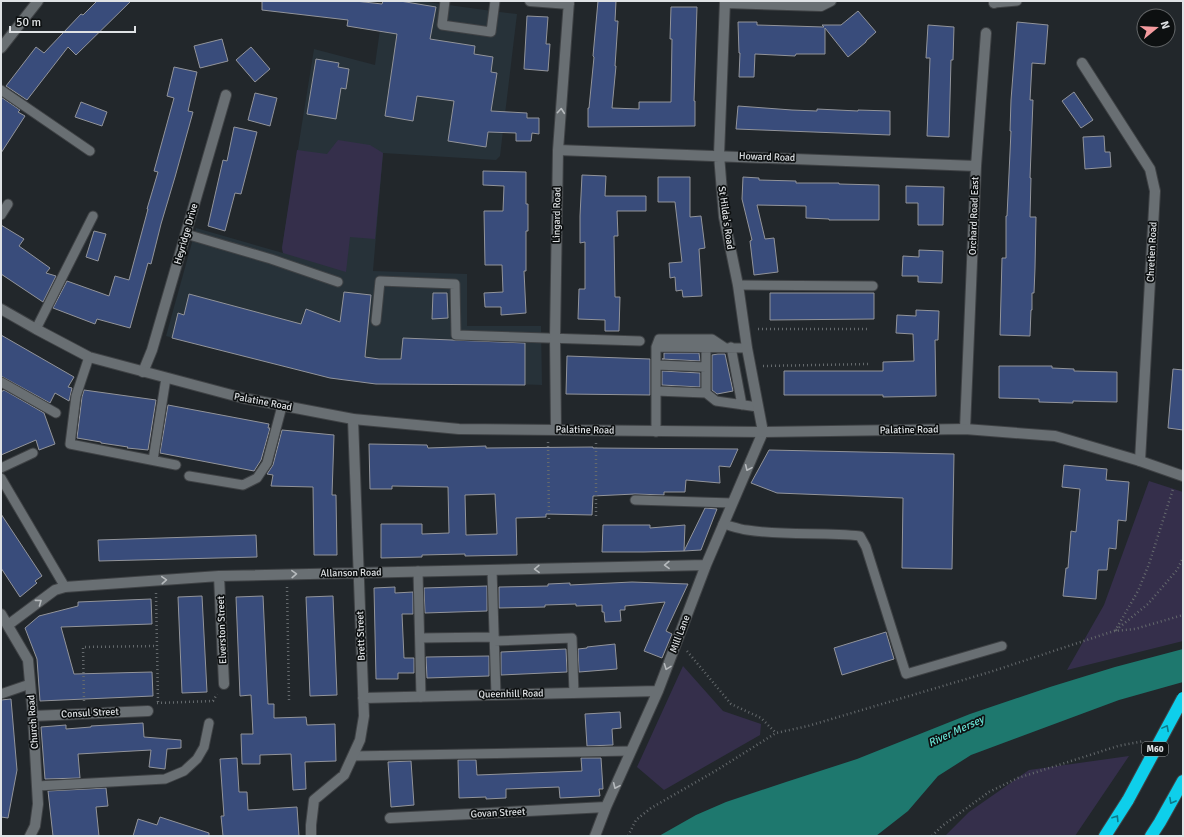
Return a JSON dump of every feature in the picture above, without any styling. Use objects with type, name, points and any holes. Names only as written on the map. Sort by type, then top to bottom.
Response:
[{"type":"highway","name":"M60","points":[[1105,836],[1128,800],[1183,698]]},
{"type":"highway","points":[[1151,836],[1183,781]]},
{"type":"street","points":[[1,48],[38,1]]},
{"type":"street","points":[[530,1],[569,3]]},
{"type":"street","points":[[725,2],[821,6],[831,1]]},
{"type":"street","name":"St Hilda's Road","points":[[725,2],[719,155],[724,217],[738,285],[747,348],[763,432]]},
{"type":"street","name":"Lingard Road","points":[[552,430],[558,150],[569,3]]},
{"type":"street","name":"Orchard Road East","points":[[966,430],[976,166],[986,33]]},
{"type":"street","name":"Chretien Road","points":[[1082,62],[1150,170],[1155,191],[1140,461]]},
{"type":"street","name":"Heyridge Drive","points":[[143,372],[152,350],[226,95]]},
{"type":"street","name":"Howard Road","points":[[558,150],[976,166]]},
{"type":"street","name":"Palatine Road","points":[[2,313],[89,357],[243,398],[353,419],[458,428],[656,432],[966,430],[1055,436],[1140,461],[1183,476]]},
{"type":"street","name":"Brett Street","points":[[311,836],[314,800],[344,775],[360,740],[364,716],[353,419]]},
{"type":"street","name":"Mill Lane","points":[[595,836],[606,807],[658,691],[706,564],[763,432]]},
{"type":"street","name":"Allanson Road","points":[[8,625],[55,590],[65,586],[219,576],[706,564]]},
{"type":"street","name":"Elverston Street","points":[[219,576],[224,684]]},
{"type":"street","name":"Church Road","points":[[1,614],[28,660],[38,804],[35,826],[30,836]]},
{"type":"street","name":"Queenhill Road","points":[[363,698],[658,691]]},
{"type":"street","name":"Consul Street","points":[[33,716],[143,711]]},
{"type":"street","name":"Govan Street","points":[[390,818],[606,807]]},
{"type":"lane","points":[[445,1],[442,25],[491,32],[495,1]]},
{"type":"lane","points":[[994,2],[1017,1]]},
{"type":"lane","points":[[1,90],[90,151]]},
{"type":"lane","points":[[1,215],[8,204]]},
{"type":"lane","points":[[36,329],[93,216]]},
{"type":"lane","points":[[186,234],[271,259],[338,282]]},
{"type":"lane","points":[[376,321],[380,281],[455,284],[456,335],[640,341]]},
{"type":"lane","points":[[738,285],[873,286]]},
{"type":"lane","points":[[656,432],[656,347],[659,339],[712,339],[727,347],[742,405]]},
{"type":"lane","points":[[656,347],[747,348]]},
{"type":"lane","points":[[706,347],[706,393]]},
{"type":"lane","points":[[89,357],[76,396],[70,444],[176,465]]},
{"type":"lane","points":[[656,365],[706,367]]},
{"type":"lane","points":[[153,460],[166,378]]},
{"type":"lane","points":[[1,382],[56,413]]},
{"type":"lane","points":[[656,391],[706,393],[716,401],[758,407]]},
{"type":"lane","points":[[189,476],[243,485],[257,478],[268,463],[282,406]]},
{"type":"lane","points":[[1,468],[33,453]]},
{"type":"lane","points":[[1,478],[65,586]]},
{"type":"lane","points":[[635,500],[732,503]]},
{"type":"lane","points":[[723,524],[761,532],[843,534],[860,536],[866,546],[906,674],[1002,646]]},
{"type":"lane","points":[[492,570],[496,695]]},
{"type":"lane","points":[[418,571],[421,697]]},
{"type":"lane","points":[[420,638],[572,638],[574,693]]},
{"type":"lane","points":[[1,694],[30,684]]},
{"type":"lane","points":[[37,786],[165,779],[184,771],[197,759],[204,747],[209,723]]},
{"type":"lane","points":[[353,756],[631,751]]},
{"type":"path","points":[[744,329],[867,329]]},
{"type":"path","points":[[751,366],[869,364]]},
{"type":"path","points":[[549,520],[552,430]]},
{"type":"path","points":[[596,431],[596,516]]},
{"type":"path","points":[[1114,631],[1138,591],[1149,564],[1173,489]]},
{"type":"path","points":[[1114,631],[1148,604],[1176,570],[1183,558]]},
{"type":"path","points":[[287,575],[289,700]]},
{"type":"path","points":[[156,581],[158,703]]},
{"type":"path","points":[[628,836],[636,820],[651,808],[717,770],[776,733],[808,726],[990,672],[1114,631],[1135,629],[1183,614]]},
{"type":"path","points":[[678,640],[731,704],[761,718],[776,733]]},
{"type":"path","points":[[84,714],[83,647],[157,646]]},
{"type":"path","points":[[143,711],[148,703],[213,701],[224,684]]},
{"type":"path","points":[[932,836],[942,826],[989,792],[1018,778],[1118,746],[1147,740]]},
{"type":"shaded area","points":[[384,1],[420,1],[517,14],[500,156],[496,160],[383,153],[373,271],[467,274],[467,326],[541,326],[542,385],[453,382],[280,365],[166,336],[196,228],[283,253],[282,248],[314,49],[375,65]]},
{"type":"shaded area","points":[[338,140],[370,145],[383,153],[375,239],[350,237],[346,272],[283,253],[282,248],[297,150],[327,154]]},
{"type":"shaded area","points":[[1149,481],[1183,492],[1183,641],[1067,670],[1104,605]]},
{"type":"shaded area","points":[[683,666],[723,711],[761,724],[760,735],[664,790],[637,767]]},
{"type":"shaded area","points":[[1129,756],[1075,836],[945,836],[969,812],[1029,770]]},
{"type":"water","name":"River Mersey","points":[[1183,649],[1183,682],[1119,700],[971,755],[938,776],[908,811],[876,836],[659,836],[696,815],[726,802],[857,759],[970,714],[1115,667]]},
{"type":"building","points":[[97,1],[131,1],[76,55],[68,47],[27,100],[6,86],[36,47],[44,53],[81,14],[83,15]]},
{"type":"building","points":[[262,1],[355,1],[382,4],[383,1],[400,1],[436,7],[430,39],[475,46],[474,54],[493,57],[491,72],[497,73],[491,111],[527,113],[527,118],[539,118],[539,134],[532,133],[531,141],[516,141],[516,133],[488,132],[486,147],[448,141],[454,101],[417,96],[413,121],[385,116],[397,34],[347,26],[348,20],[262,10]]},
{"type":"building","points":[[598,1],[616,1],[615,21],[618,21],[612,108],[639,109],[639,102],[671,102],[671,7],[697,7],[694,101],[695,126],[588,127],[588,108],[594,57]]},
{"type":"building","points":[[858,11],[876,32],[848,57],[825,28],[825,54],[796,54],[795,56],[755,54],[754,77],[739,77],[740,53],[738,22],[757,22],[757,25],[824,27],[822,25],[841,25]]},
{"type":"building","points":[[527,16],[548,17],[546,44],[550,44],[548,71],[524,69]]},
{"type":"building","points":[[1017,22],[1048,25],[1045,64],[1032,63],[1030,100],[1033,100],[1030,217],[1036,217],[1034,293],[1032,293],[1030,336],[1000,335],[1002,258],[1006,258],[1006,216],[1011,131],[1011,100]]},
{"type":"building","points":[[928,25],[954,27],[953,60],[951,60],[949,137],[927,136],[930,58],[926,58]]},
{"type":"building","points":[[222,39],[228,61],[200,68],[194,46]]},
{"type":"building","points":[[251,47],[270,69],[255,82],[236,60]]},
{"type":"building","points":[[316,59],[339,63],[338,67],[349,69],[346,89],[341,88],[336,119],[307,114]]},
{"type":"building","points":[[174,67],[197,72],[188,111],[193,112],[151,264],[148,263],[130,328],[97,319],[95,324],[53,308],[67,281],[109,296],[115,276],[129,280],[158,172],[154,171],[174,98],[167,96]]},
{"type":"building","points":[[1074,92],[1093,120],[1081,128],[1062,101]]},
{"type":"building","points":[[255,93],[277,98],[270,126],[248,120]]},
{"type":"building","points":[[1,97],[20,110],[18,112],[25,116],[1,153]]},
{"type":"building","points":[[81,102],[107,112],[102,126],[75,117]]},
{"type":"building","points":[[738,106],[817,111],[817,109],[890,111],[890,135],[736,129]]},
{"type":"building","points":[[234,127],[257,132],[241,194],[235,193],[225,231],[208,226],[223,160],[227,161]]},
{"type":"building","points":[[1104,136],[1105,152],[1110,152],[1111,167],[1085,169],[1083,137]]},
{"type":"building","points":[[483,171],[526,172],[528,231],[526,231],[526,271],[524,271],[526,313],[501,315],[501,307],[485,307],[484,293],[503,292],[502,265],[485,265],[484,211],[503,211],[504,186],[483,185]]},
{"type":"building","points":[[582,175],[606,176],[605,196],[646,196],[646,211],[617,211],[618,236],[614,236],[615,297],[620,297],[619,331],[605,331],[605,320],[578,319],[579,289],[585,289],[585,242],[580,243]]},
{"type":"building","points":[[658,177],[690,177],[690,217],[701,216],[705,248],[699,249],[702,296],[683,297],[682,290],[676,291],[675,277],[670,278],[669,263],[682,262],[675,202],[658,202]]},
{"type":"building","points":[[743,177],[759,178],[759,180],[796,181],[796,183],[879,185],[879,220],[829,220],[806,218],[806,206],[757,205],[765,239],[774,238],[778,272],[754,275],[750,241],[752,240],[742,199]]},
{"type":"building","points":[[906,186],[944,187],[943,225],[918,225],[918,203],[906,203]]},
{"type":"building","points":[[1,225],[24,239],[19,246],[50,268],[46,273],[56,276],[43,302],[1,274]]},
{"type":"building","points":[[94,231],[106,234],[98,261],[86,257]]},
{"type":"building","points":[[919,250],[943,251],[942,283],[918,282],[918,276],[902,276],[903,256],[919,257]]},
{"type":"building","points":[[344,292],[371,295],[365,357],[379,359],[401,359],[403,338],[525,343],[525,385],[376,384],[330,378],[172,338],[178,313],[184,315],[189,294],[301,324],[306,309],[340,322]]},
{"type":"building","points":[[433,293],[447,293],[448,318],[432,319]]},
{"type":"building","points":[[770,293],[874,293],[874,319],[770,320]]},
{"type":"building","points":[[916,310],[939,311],[938,340],[935,340],[936,396],[883,397],[883,395],[784,395],[784,371],[883,371],[883,362],[914,361],[913,334],[896,333],[897,315],[916,316]]},
{"type":"building","points":[[1,335],[74,377],[68,387],[72,388],[69,401],[55,393],[50,403],[1,376]]},
{"type":"building","points":[[664,353],[699,353],[700,361],[662,359],[664,359]]},
{"type":"building","points":[[725,354],[733,391],[717,394],[712,390],[712,355]]},
{"type":"building","points":[[567,356],[650,359],[650,395],[566,394]]},
{"type":"building","points":[[999,366],[1052,366],[1052,368],[1074,369],[1074,371],[1117,372],[1117,402],[1039,402],[1039,399],[999,398]]},
{"type":"building","points":[[1173,369],[1183,370],[1183,430],[1168,428]]},
{"type":"building","points":[[662,371],[700,373],[700,387],[662,385]]},
{"type":"building","points":[[4,390],[44,413],[55,444],[39,450],[36,440],[1,455],[1,392]]},
{"type":"building","points":[[84,390],[156,400],[148,450],[127,448],[128,447],[77,438]]},
{"type":"building","points":[[168,405],[269,424],[268,428],[270,428],[261,460],[254,471],[160,453]]},
{"type":"building","points":[[282,430],[334,435],[332,495],[336,495],[337,555],[314,555],[313,487],[271,486],[273,475],[267,474],[273,465]]},
{"type":"building","points":[[369,444],[427,445],[428,448],[486,446],[486,448],[593,447],[738,449],[730,467],[719,466],[720,483],[686,480],[685,492],[664,492],[664,495],[635,494],[593,496],[592,515],[546,514],[546,517],[516,518],[517,555],[465,556],[465,554],[381,558],[381,524],[422,524],[422,534],[449,533],[448,487],[392,486],[392,489],[370,489]],"holes":[[[495,494],[497,534],[466,535],[465,495]]]},
{"type":"building","points":[[769,450],[954,454],[952,569],[902,568],[903,498],[777,493],[751,483]]},
{"type":"building","points":[[1064,465],[1107,469],[1106,480],[1129,482],[1126,521],[1118,520],[1116,549],[1109,548],[1107,570],[1098,570],[1096,599],[1063,596],[1066,568],[1068,568],[1071,531],[1076,532],[1080,489],[1062,487]]},
{"type":"building","points":[[705,508],[717,509],[701,550],[684,551]]},
{"type":"building","points":[[1,514],[42,576],[35,581],[37,583],[20,597],[1,568]]},
{"type":"building","points":[[603,525],[650,525],[650,528],[685,525],[684,551],[602,552]]},
{"type":"building","points":[[256,535],[257,557],[99,561],[98,540]]},
{"type":"building","points":[[632,582],[688,584],[666,631],[672,634],[662,658],[644,651],[665,602],[625,606],[625,610],[620,610],[621,621],[605,622],[604,612],[602,612],[602,605],[576,606],[576,604],[545,605],[545,607],[499,608],[499,587],[548,586],[548,584],[570,583],[570,585]]},
{"type":"building","points":[[487,586],[487,611],[425,613],[424,588]]},
{"type":"building","points":[[395,587],[395,593],[413,592],[413,614],[402,614],[404,658],[414,658],[414,673],[398,673],[398,679],[376,679],[374,588]]},
{"type":"building","points":[[202,596],[207,692],[182,693],[178,597]]},
{"type":"building","points":[[263,596],[268,704],[274,704],[274,718],[306,717],[307,725],[335,724],[336,761],[305,762],[306,789],[293,790],[291,754],[260,755],[260,764],[242,764],[241,734],[253,734],[251,695],[240,696],[236,597]]},
{"type":"building","points":[[333,596],[337,695],[310,696],[306,597]]},
{"type":"building","points":[[151,599],[152,624],[61,627],[74,674],[152,672],[153,696],[40,701],[37,659],[25,628],[39,616],[78,606],[78,602]]},
{"type":"building","points":[[886,632],[894,659],[842,675],[834,648]]},
{"type":"building","points":[[615,644],[617,669],[579,672],[578,649]]},
{"type":"building","points":[[566,649],[567,672],[501,675],[501,652]]},
{"type":"building","points":[[489,656],[489,676],[427,678],[426,657]]},
{"type":"building","points":[[11,699],[17,770],[8,818],[1,817],[1,700]]},
{"type":"building","points":[[620,712],[621,728],[612,729],[613,745],[587,746],[585,714]]},
{"type":"building","points":[[143,723],[144,737],[181,740],[181,748],[167,749],[165,769],[149,767],[151,750],[78,754],[80,778],[45,779],[41,727],[66,725],[66,729]]},
{"type":"building","points":[[237,758],[239,792],[247,792],[248,810],[297,807],[299,836],[223,836],[221,816],[224,816],[220,759]]},
{"type":"building","points":[[581,758],[601,758],[603,789],[599,789],[600,796],[560,798],[559,787],[506,789],[506,798],[459,798],[458,760],[476,760],[477,775],[582,771]]},
{"type":"building","points":[[411,761],[414,805],[391,807],[388,762]]},
{"type":"building","points":[[106,788],[108,806],[96,807],[99,836],[53,836],[48,791]]},
{"type":"building","points":[[160,817],[209,833],[209,836],[133,836],[138,819],[157,825]]}]
